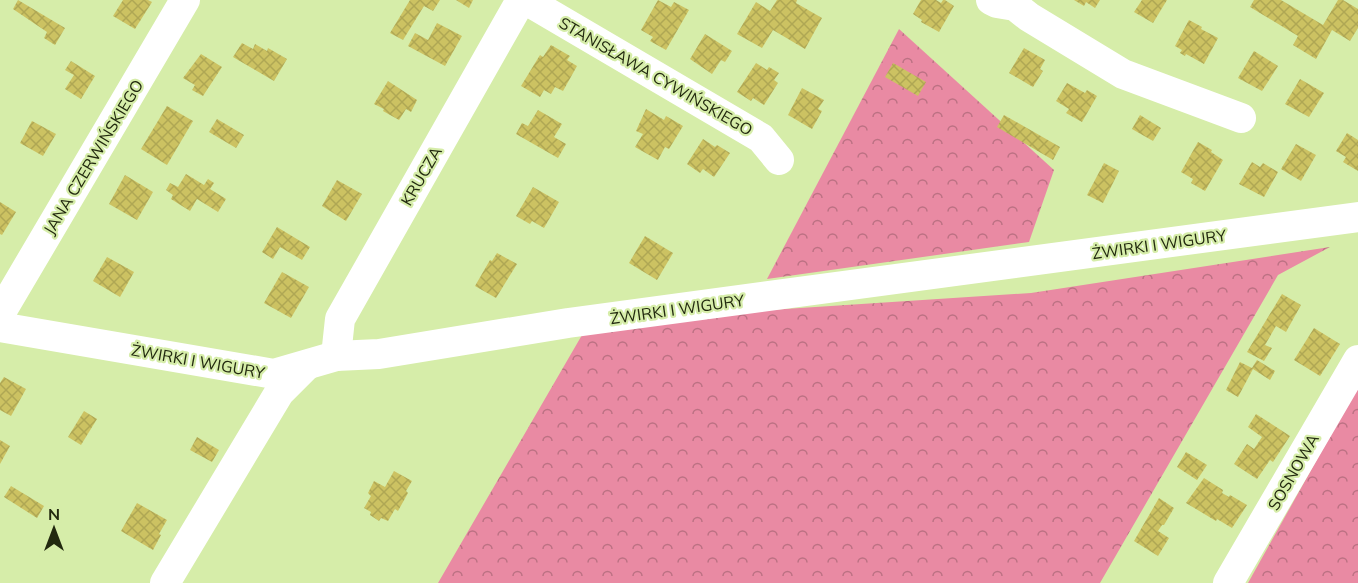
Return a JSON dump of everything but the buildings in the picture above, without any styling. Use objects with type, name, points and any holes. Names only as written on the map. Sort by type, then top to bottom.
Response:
[{"type":"street","name":"JANA CZERWIŃSKIEGO","points":[[0,314],[185,0]]},
{"type":"street","name":"KRUCZA","points":[[336,356],[340,319],[521,0]]},
{"type":"street","name":"STANISŁAWA CYWIŃSKIEGO","points":[[526,0],[761,138],[779,160]]},
{"type":"street","points":[[1011,2],[1029,17],[1123,74],[1241,118]]},
{"type":"street","name":"ŻWIRKI I WIGURY","points":[[0,327],[274,374],[336,356],[379,354],[568,323],[1358,217]]},
{"type":"street","name":"SOSNOWA","points":[[1228,583],[1358,360]]},
{"type":"street","points":[[165,583],[279,393],[306,365]]},
{"type":"green space","points":[[899,29],[1054,170],[1029,242],[767,279]]},
{"type":"green space","points":[[1330,247],[1278,275],[1100,583],[438,583],[582,335],[753,311],[1031,293]]},
{"type":"green space","points":[[1358,386],[1358,583],[1248,583]]}]
